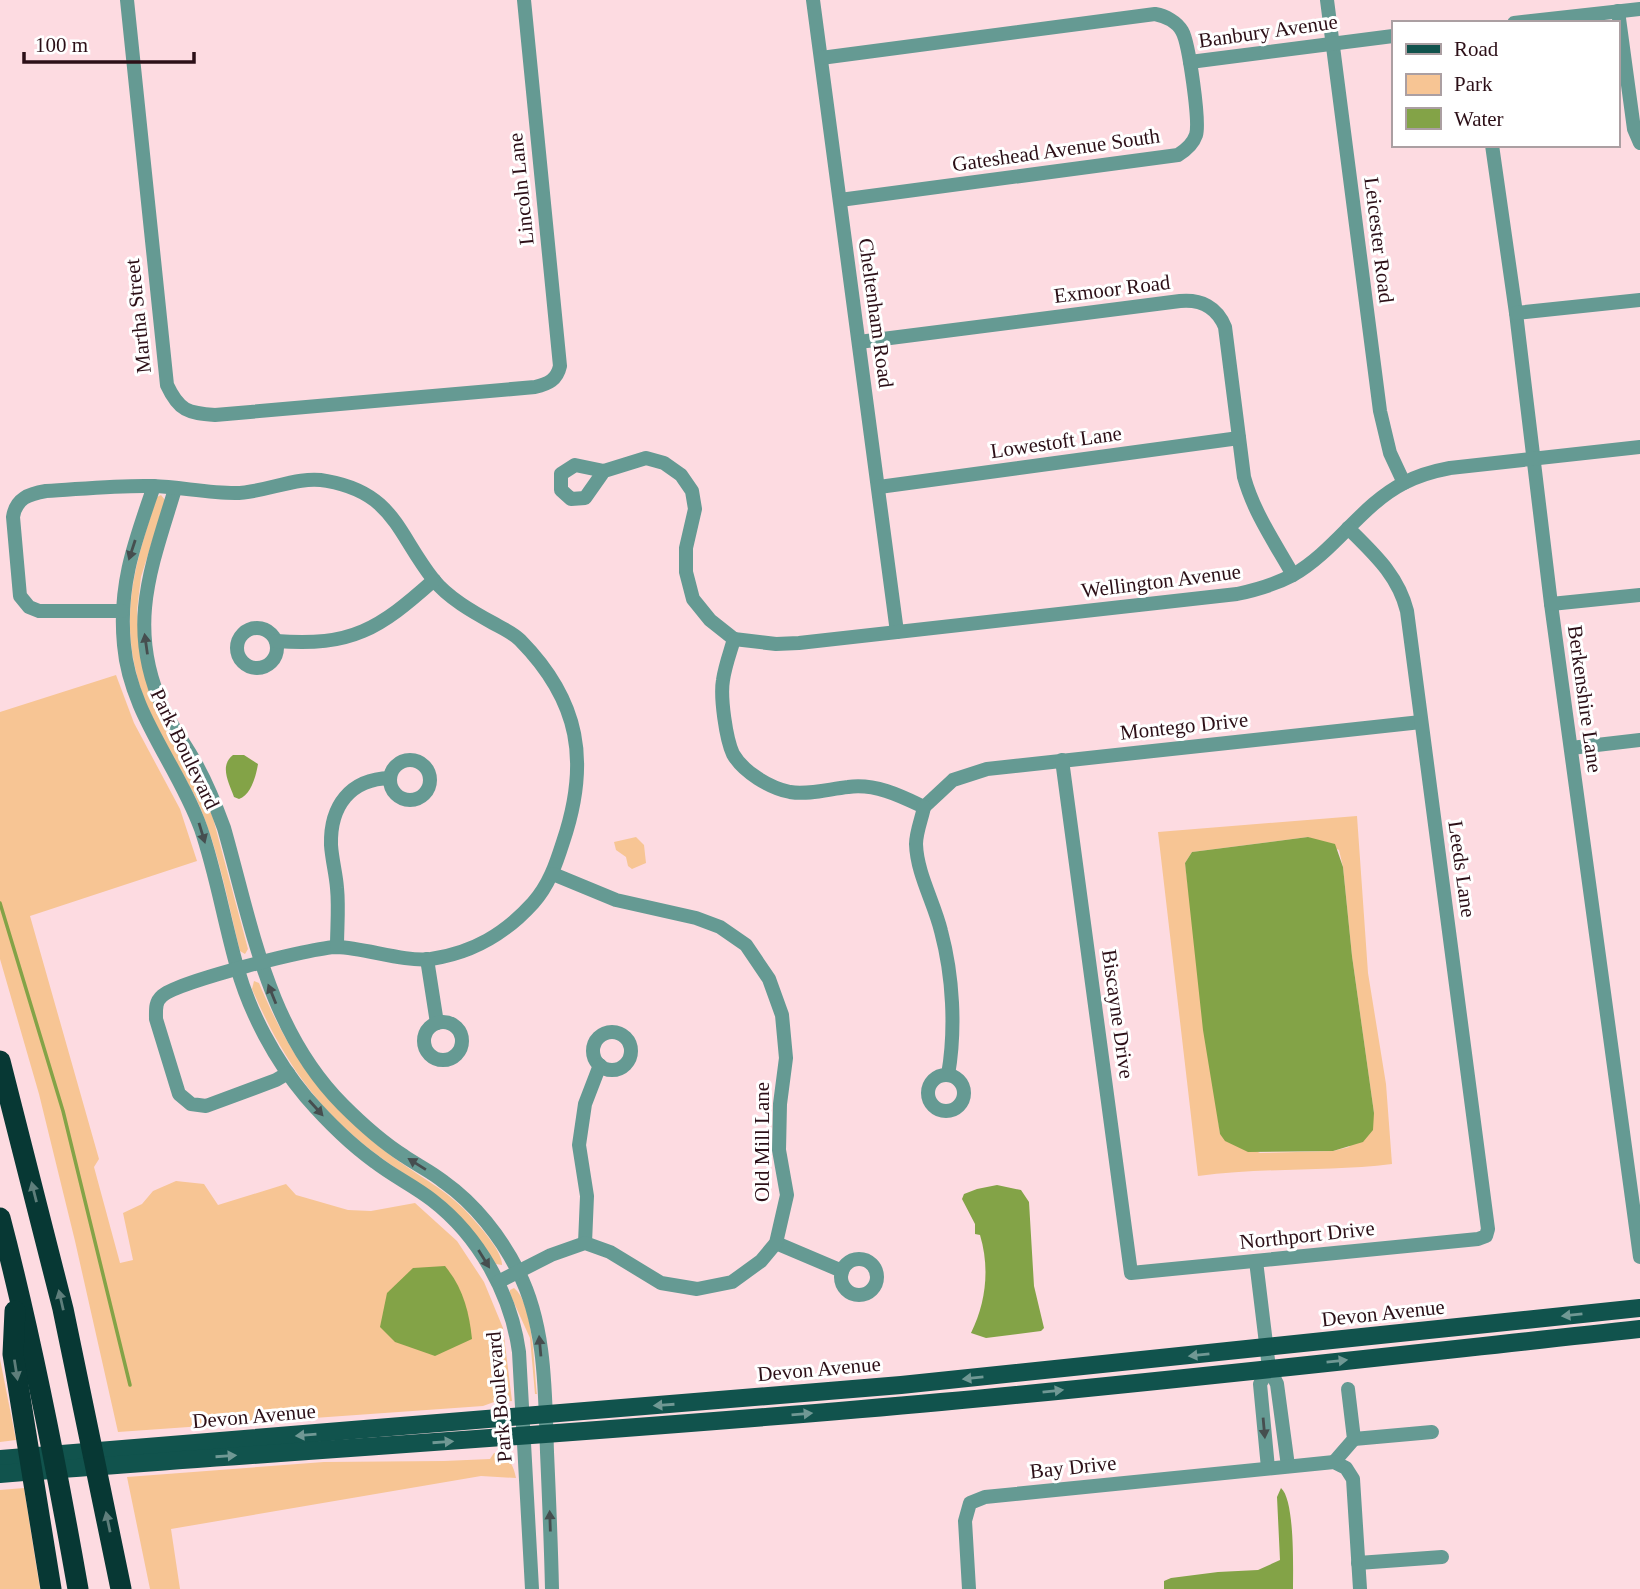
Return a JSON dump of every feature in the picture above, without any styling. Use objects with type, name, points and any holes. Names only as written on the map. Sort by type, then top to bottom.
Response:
[{"type":"highway","points":[[0,1061],[63,1308],[121,1589]]},
{"type":"highway","points":[[0,1218],[16,1278],[60,1482],[78,1589]]},
{"type":"highway","points":[[16,1278],[13,1354],[51,1589]]},
{"type":"main road","name":"Devon Avenue","points":[[0,1474],[157,1454],[523,1415],[888,1387],[1640,1308]]},
{"type":"main road","name":"Devon Avenue","points":[[0,1459],[525,1436],[943,1402],[1640,1329]]},
{"type":"street","name":"Martha Street","points":[[127,0],[164,367],[167,385],[174,400],[183,410],[215,415],[535,387],[548,384],[558,374]]},
{"type":"street","name":"Lincoln Lane","points":[[524,0],[560,366],[558,374]]},
{"type":"street","name":"Cheltenham Road","points":[[813,0],[897,632]]},
{"type":"street","name":"Leicester Road","points":[[1327,0],[1380,411],[1390,453],[1404,483]]},
{"type":"street","points":[[1531,21],[1640,9]]},
{"type":"street","points":[[1618,11],[1634,130],[1640,143]]},
{"type":"street","name":"Gateshead Avenue South","points":[[821,58],[1156,14],[1163,15],[1180,27],[1187,43],[1190,62],[1197,133],[1188,147],[1178,155],[840,200]]},
{"type":"street","name":"Banbury Avenue","points":[[1190,62],[1392,36]]},
{"type":"street","name":"Berkenshire Lane","points":[[1492,147],[1640,1258]]},
{"type":"street","points":[[1516,313],[1640,300]]},
{"type":"street","name":"Exmoor Road","points":[[859,342],[1180,301],[1198,301],[1215,310],[1225,327],[1244,477],[1249,494],[1293,575]]},
{"type":"street","name":"Lowestoft Lane","points":[[879,487],[1239,438]]},
{"type":"street","name":"Wellington Avenue","points":[[734,639],[776,644],[1222,597],[1254,590],[1293,575],[1330,547],[1380,499],[1404,483],[1432,472],[1640,447]]},
{"type":"street","points":[[604,471],[646,458],[664,463],[681,475],[692,491],[695,509],[686,548],[687,572],[694,599],[710,620],[734,639],[722,682],[724,711],[734,754],[748,770],[764,782],[790,792],[818,792],[852,786],[879,789],[924,807],[916,842],[921,874],[942,933],[947,964],[952,1016],[948,1075]]},
{"type":"street","points":[[122,611],[39,611],[29,607],[20,596],[13,517],[15,507],[22,498],[46,491],[155,486],[236,493],[313,478],[356,487],[390,512],[434,580],[469,610],[517,637],[543,666],[565,700],[574,732],[578,766],[571,817],[553,874],[535,901],[509,927],[487,942],[460,953],[427,960],[337,947],[296,953],[167,992],[156,1006],[156,1019],[179,1094],[191,1104],[206,1106],[288,1073]]},
{"type":"street","name":"Park Boulevard","points":[[155,486],[130,557],[122,611],[124,647],[138,704],[180,780],[201,830],[237,970],[251,1004],[288,1073],[328,1121],[365,1154],[449,1214],[476,1247],[498,1282],[516,1333],[525,1436],[533,1589]]},
{"type":"street","name":"Park Boulevard","points":[[175,489],[146,586],[145,637],[149,664],[163,708],[195,762],[216,806],[260,963],[292,1036],[326,1086],[375,1134],[444,1182],[485,1220],[518,1271],[537,1327],[545,1414],[552,1589]]},
{"type":"street","name":"Leeds Lane","points":[[1348,528],[1382,562],[1402,593],[1408,611],[1488,1229],[1486,1236]]},
{"type":"street","points":[[276,641],[333,641],[357,635],[400,610],[434,580]]},
{"type":"street","points":[[1551,604],[1640,595]]},
{"type":"street","name":"Montego Drive","points":[[924,807],[953,780],[988,769],[1421,722]]},
{"type":"street","points":[[1571,748],[1640,740]]},
{"type":"street","name":"Biscayne Drive","points":[[1062,760],[1131,1273]]},
{"type":"street","points":[[337,947],[337,891],[331,847],[332,828],[337,812],[347,794],[362,782],[374,778],[390,778]]},
{"type":"street","name":"Old Mill Lane","points":[[553,874],[616,900],[696,918],[720,927],[746,945],[769,979],[782,1015],[786,1058],[780,1104],[779,1150],[787,1195],[776,1242],[761,1261],[732,1282],[697,1289],[661,1283],[610,1252],[585,1243]]},
{"type":"street","points":[[427,960],[437,1023]]},
{"type":"street","points":[[498,1282],[551,1255],[585,1243],[587,1196],[579,1144],[585,1104],[600,1065]]},
{"type":"street","name":"Northport Drive","points":[[1131,1273],[1478,1239],[1486,1236]]},
{"type":"street","points":[[776,1242],[842,1271]]},
{"type":"street","points":[[1256,1261],[1269,1368],[1277,1384],[1287,1466]]},
{"type":"street","points":[[1268,1468],[1260,1384],[1269,1368]]},
{"type":"street","points":[[1348,1389],[1354,1439]]},
{"type":"street","points":[[1360,1589],[1353,1479],[1346,1468],[1334,1462],[1354,1439],[1432,1433]]},
{"type":"street","name":"Bay Drive","points":[[969,1589],[965,1521],[970,1503],[985,1497],[1334,1462]]},
{"type":"street","points":[[1358,1563],[1442,1557]]},
{"type":"green space","points":[[161,495],[165,500],[141,577],[137,610],[139,645],[165,725],[200,787],[213,818],[248,949],[245,954],[240,951],[207,824],[194,794],[153,722],[138,680],[132,653],[130,627],[134,577],[157,497]]},
{"type":"green space","points":[[116,675],[134,723],[180,809],[197,861],[30,916],[99,1159],[94,1167],[120,1263],[133,1260],[123,1213],[142,1204],[153,1191],[176,1181],[204,1184],[218,1205],[286,1184],[296,1195],[348,1210],[371,1211],[415,1203],[457,1241],[484,1282],[503,1328],[512,1401],[483,1406],[118,1432],[39,1094],[0,959],[0,712]]},
{"type":"green space","points":[[1357,816],[1368,973],[1386,1084],[1392,1164],[1198,1176],[1158,832]],"holes":[[[1308,837],[1339,850],[1374,1113],[1349,1147],[1333,1151],[1260,1153],[1220,1134],[1185,863],[1192,852]]]},
{"type":"green space","points":[[636,837],[644,845],[646,863],[632,869],[628,866],[626,857],[616,850],[614,842]]},
{"type":"green space","points":[[254,981],[259,983],[297,1057],[328,1098],[367,1136],[464,1209],[498,1251],[502,1265],[496,1264],[443,1200],[372,1151],[316,1098],[287,1058],[275,1036],[252,989]]},
{"type":"green space","points":[[514,1288],[526,1308],[534,1354],[537,1394],[530,1338],[510,1294],[510,1290]]},
{"type":"green space","points":[[0,1359],[16,1440],[0,1442]]},
{"type":"green space","points":[[494,1453],[509,1462],[516,1478],[481,1476],[171,1529],[180,1589],[150,1589],[127,1477],[324,1462],[490,1459]]},
{"type":"green space","points":[[24,1488],[40,1589],[0,1589],[0,1490]]},
{"type":"water","points":[[233,755],[244,755],[258,764],[250,789],[239,799],[234,797],[226,775],[227,764]]},
{"type":"water","points":[[1308,837],[1335,844],[1343,867],[1352,956],[1374,1113],[1373,1130],[1363,1142],[1333,1151],[1248,1152],[1225,1141],[1220,1134],[1203,1030],[1185,863],[1192,852]]},
{"type":"water","points":[[997,1185],[1021,1190],[1029,1202],[1034,1286],[1044,1328],[1041,1331],[986,1338],[971,1333],[983,1298],[986,1273],[980,1235],[975,1234],[975,1224],[962,1199],[964,1194]]},
{"type":"water","points":[[445,1266],[464,1300],[472,1339],[435,1356],[395,1342],[380,1327],[387,1293],[413,1268]]},
{"type":"water","points":[[1281,1488],[1286,1495],[1291,1520],[1293,1589],[1164,1589],[1164,1581],[1171,1578],[1258,1570],[1280,1560],[1277,1497]]},
{"type":"waterway","points":[[0,903],[63,1111],[130,1385]]}]
